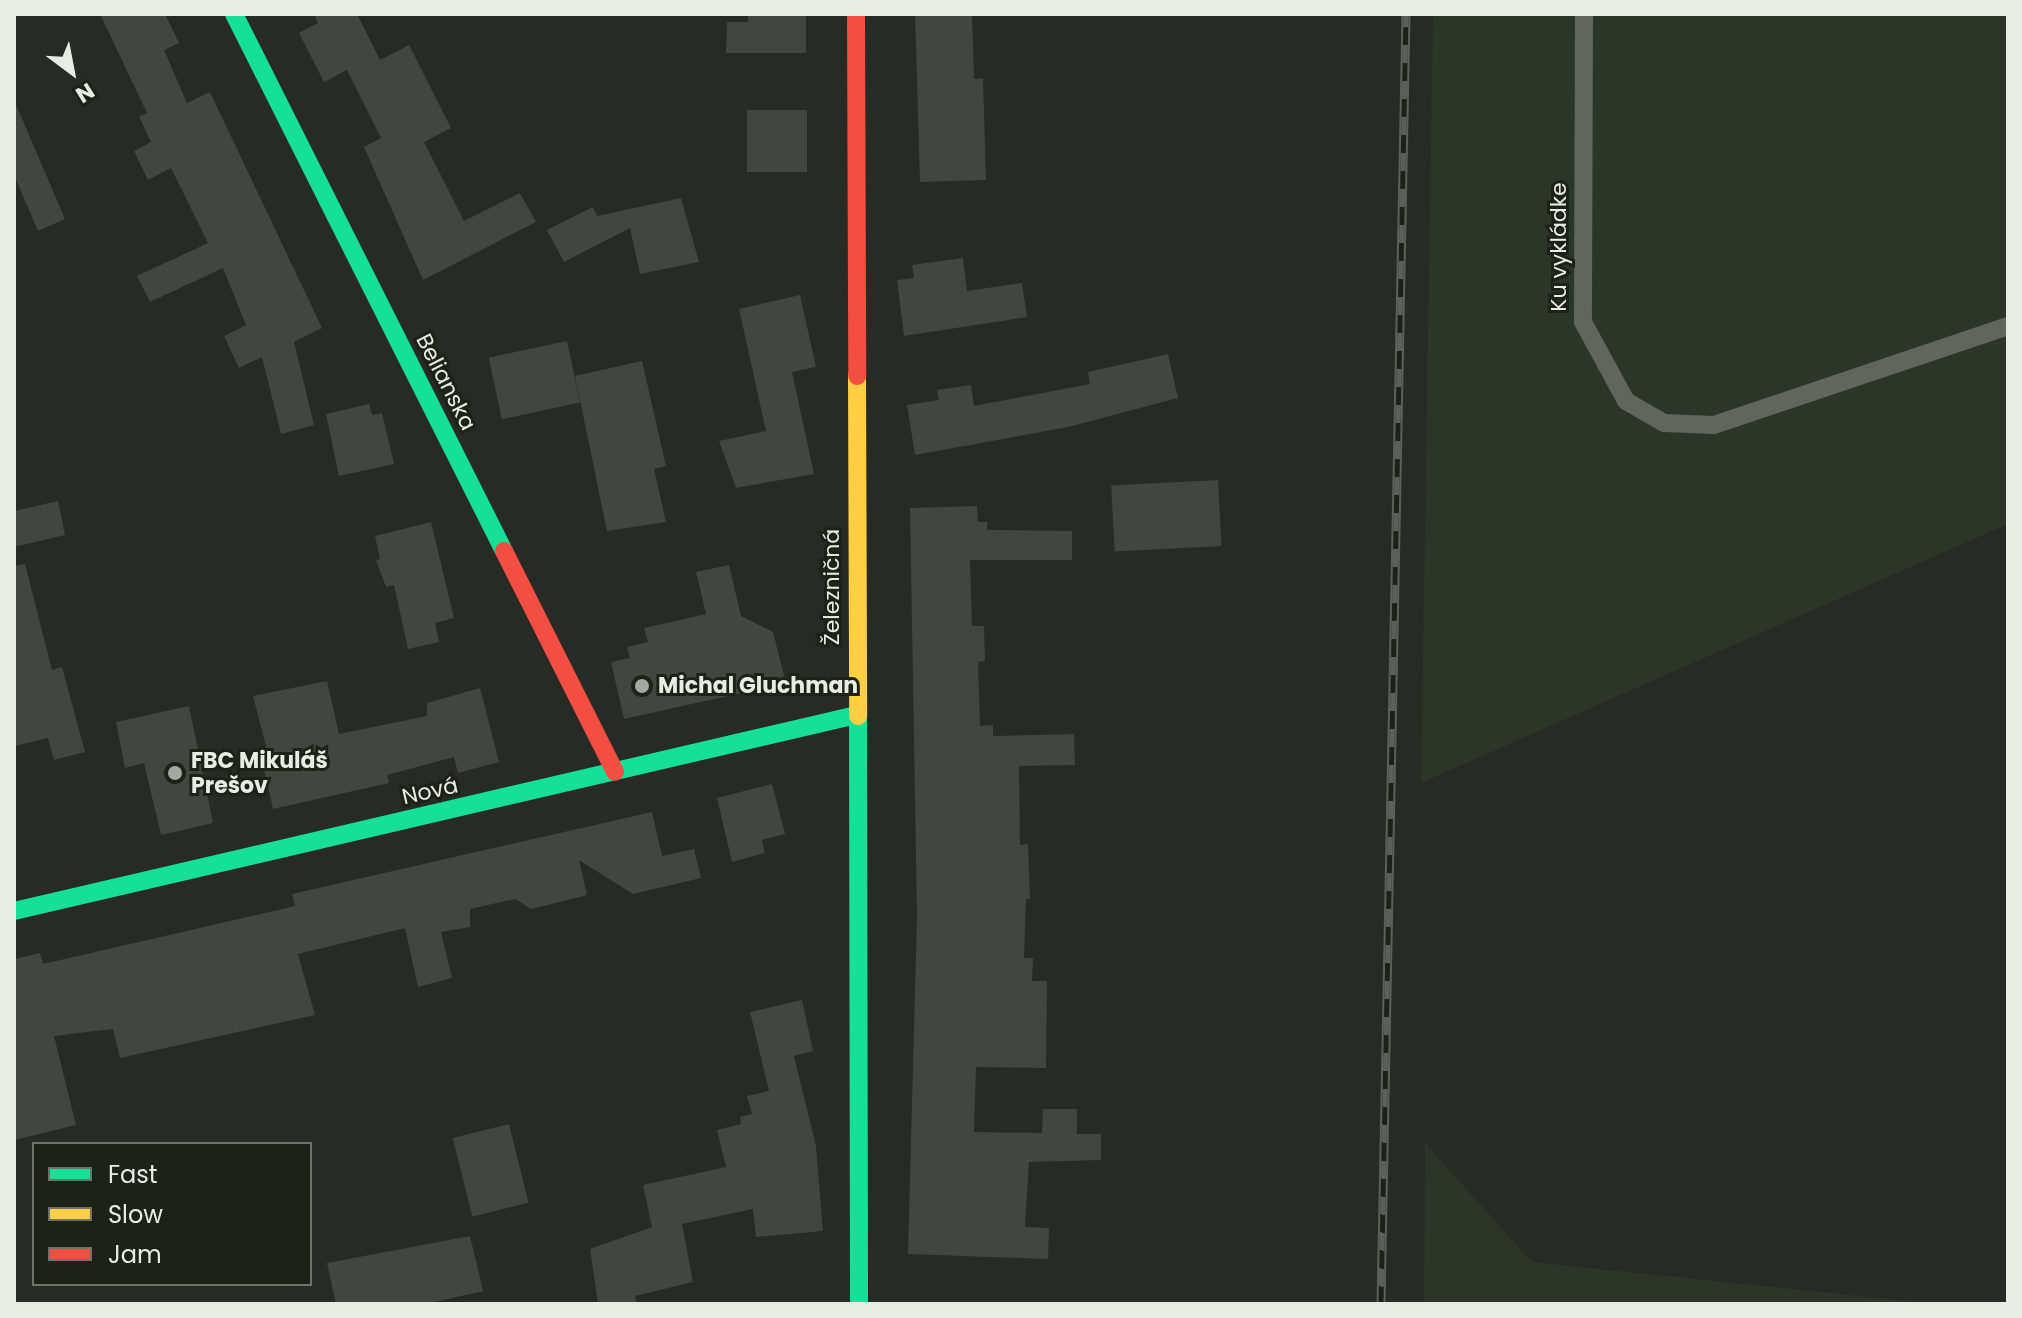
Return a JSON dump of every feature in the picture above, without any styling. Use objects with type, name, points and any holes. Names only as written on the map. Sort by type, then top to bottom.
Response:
[{"type":"street","name":"Belianska","points":[[234,14],[615,772]]},
{"type":"street","name":"Železničná","points":[[856,14],[859,1304]]},
{"type":"street","name":"Nová","points":[[14,911],[856,715]]},
{"type":"lane","name":"Ku vykládke","points":[[1584,14],[1583,322],[1626,401],[1664,423],[1714,425],[2008,326]]},
{"type":"shaded area","points":[[1433,14],[2008,14],[2008,524],[1421,783]]},
{"type":"shaded area","points":[[1425,1143],[1532,1262],[1936,1304],[1424,1304]]},
{"type":"building","points":[[100,14],[165,14],[179,43],[164,50],[187,103],[210,92],[322,328],[294,342],[314,425],[281,434],[262,357],[239,368],[224,336],[246,325],[223,268],[150,302],[137,276],[208,243],[171,168],[148,180],[134,151],[151,142],[139,117],[147,113]]},
{"type":"building","points":[[314,14],[357,14],[380,60],[409,45],[451,128],[424,142],[464,221],[520,193],[536,222],[423,280],[364,147],[381,138],[347,70],[324,82],[299,33],[318,23]]},
{"type":"building","points":[[748,14],[806,14],[806,53],[726,53],[727,22],[748,22]]},
{"type":"building","points":[[915,14],[972,14],[974,79],[983,78],[986,180],[920,182]]},
{"type":"building","points":[[14,100],[65,219],[38,231],[14,175]]},
{"type":"building","points":[[747,110],[807,110],[807,172],[747,172]]},
{"type":"building","points":[[681,198],[699,262],[640,274],[630,228],[564,262],[547,230],[593,207],[597,216]]},
{"type":"building","points":[[963,258],[967,291],[1022,283],[1027,317],[904,336],[897,280],[914,278],[912,265]]},
{"type":"building","points":[[800,295],[816,367],[792,372],[814,474],[736,488],[719,441],[766,431],[739,309]]},
{"type":"building","points":[[567,341],[580,403],[502,419],[489,358]]},
{"type":"building","points":[[1168,354],[1178,398],[1068,427],[915,455],[907,405],[939,400],[937,390],[971,385],[974,406],[1090,384],[1088,372]]},
{"type":"building","points":[[642,361],[666,466],[654,469],[666,522],[607,531],[575,376]]},
{"type":"building","points":[[369,404],[372,415],[382,413],[394,464],[339,476],[326,414]]},
{"type":"building","points":[[1218,480],[1221,546],[1115,552],[1111,486]]},
{"type":"building","points":[[58,501],[65,535],[14,547],[14,511]]},
{"type":"building","points":[[977,506],[978,522],[987,522],[987,530],[1072,531],[1072,560],[970,560],[972,626],[984,626],[985,661],[978,662],[980,726],[993,725],[993,736],[1074,734],[1075,765],[1019,766],[1020,845],[1028,844],[1030,899],[1026,899],[1024,958],[1033,958],[1032,981],[1047,981],[1046,1068],[976,1067],[974,1132],[1042,1133],[1043,1109],[1077,1109],[1077,1134],[1101,1134],[1101,1160],[1029,1162],[1025,1227],[1049,1228],[1048,1259],[908,1254],[917,916],[910,508]]},
{"type":"building","points":[[431,522],[454,618],[435,623],[439,642],[408,649],[394,585],[386,587],[376,560],[380,559],[375,536]]},
{"type":"building","points":[[25,564],[52,670],[62,667],[85,752],[54,760],[48,738],[14,746],[14,566]]},
{"type":"building","points":[[729,565],[741,616],[773,632],[786,683],[624,719],[611,662],[630,658],[627,647],[648,642],[644,628],[706,614],[696,572]]},
{"type":"building","points":[[327,681],[339,734],[427,716],[427,703],[480,688],[499,762],[458,773],[454,757],[387,775],[389,783],[273,809],[261,756],[268,754],[253,696]]},
{"type":"building","name":"FBC Mikuláš Prešov","points":[[189,706],[213,823],[161,835],[144,763],[125,768],[116,722]]},
{"type":"building","points":[[772,784],[785,834],[762,840],[765,853],[732,862],[717,798]]},
{"type":"building","points":[[652,812],[662,856],[694,849],[701,878],[633,894],[579,860],[587,895],[531,909],[515,899],[470,909],[470,927],[441,932],[452,978],[418,987],[405,928],[298,954],[315,1015],[120,1058],[113,1029],[54,1036],[76,1125],[14,1140],[14,959],[40,953],[43,964],[295,906],[292,894]]},
{"type":"building","points":[[802,1000],[813,1051],[794,1056],[816,1146],[823,1231],[756,1237],[753,1209],[682,1224],[693,1282],[635,1296],[637,1304],[598,1304],[590,1249],[652,1227],[643,1185],[726,1167],[717,1130],[741,1124],[740,1117],[752,1114],[747,1096],[769,1091],[750,1012]]},
{"type":"building","points":[[509,1124],[529,1203],[472,1217],[453,1138]]},
{"type":"building","points":[[470,1236],[483,1291],[426,1304],[336,1304],[327,1263]]},
{"type":"railway","points":[[1381,1304],[1406,14]]},
{"type":"traffic: fast","points":[[234,14],[504,551]]},
{"type":"traffic: fast","points":[[14,911],[856,715]]},
{"type":"traffic: fast","points":[[858,716],[859,1304]]},
{"type":"traffic: slow","points":[[857,376],[858,716]]},
{"type":"traffic: jam","points":[[856,14],[857,376]]},
{"type":"traffic: jam","points":[[504,551],[615,772]]},
{"type":"place","name":"Michal Gluchman","points":[[642,686]]},
{"type":"place","name":"FBC Mikuláš Prešov","points":[[175,773]]}]
